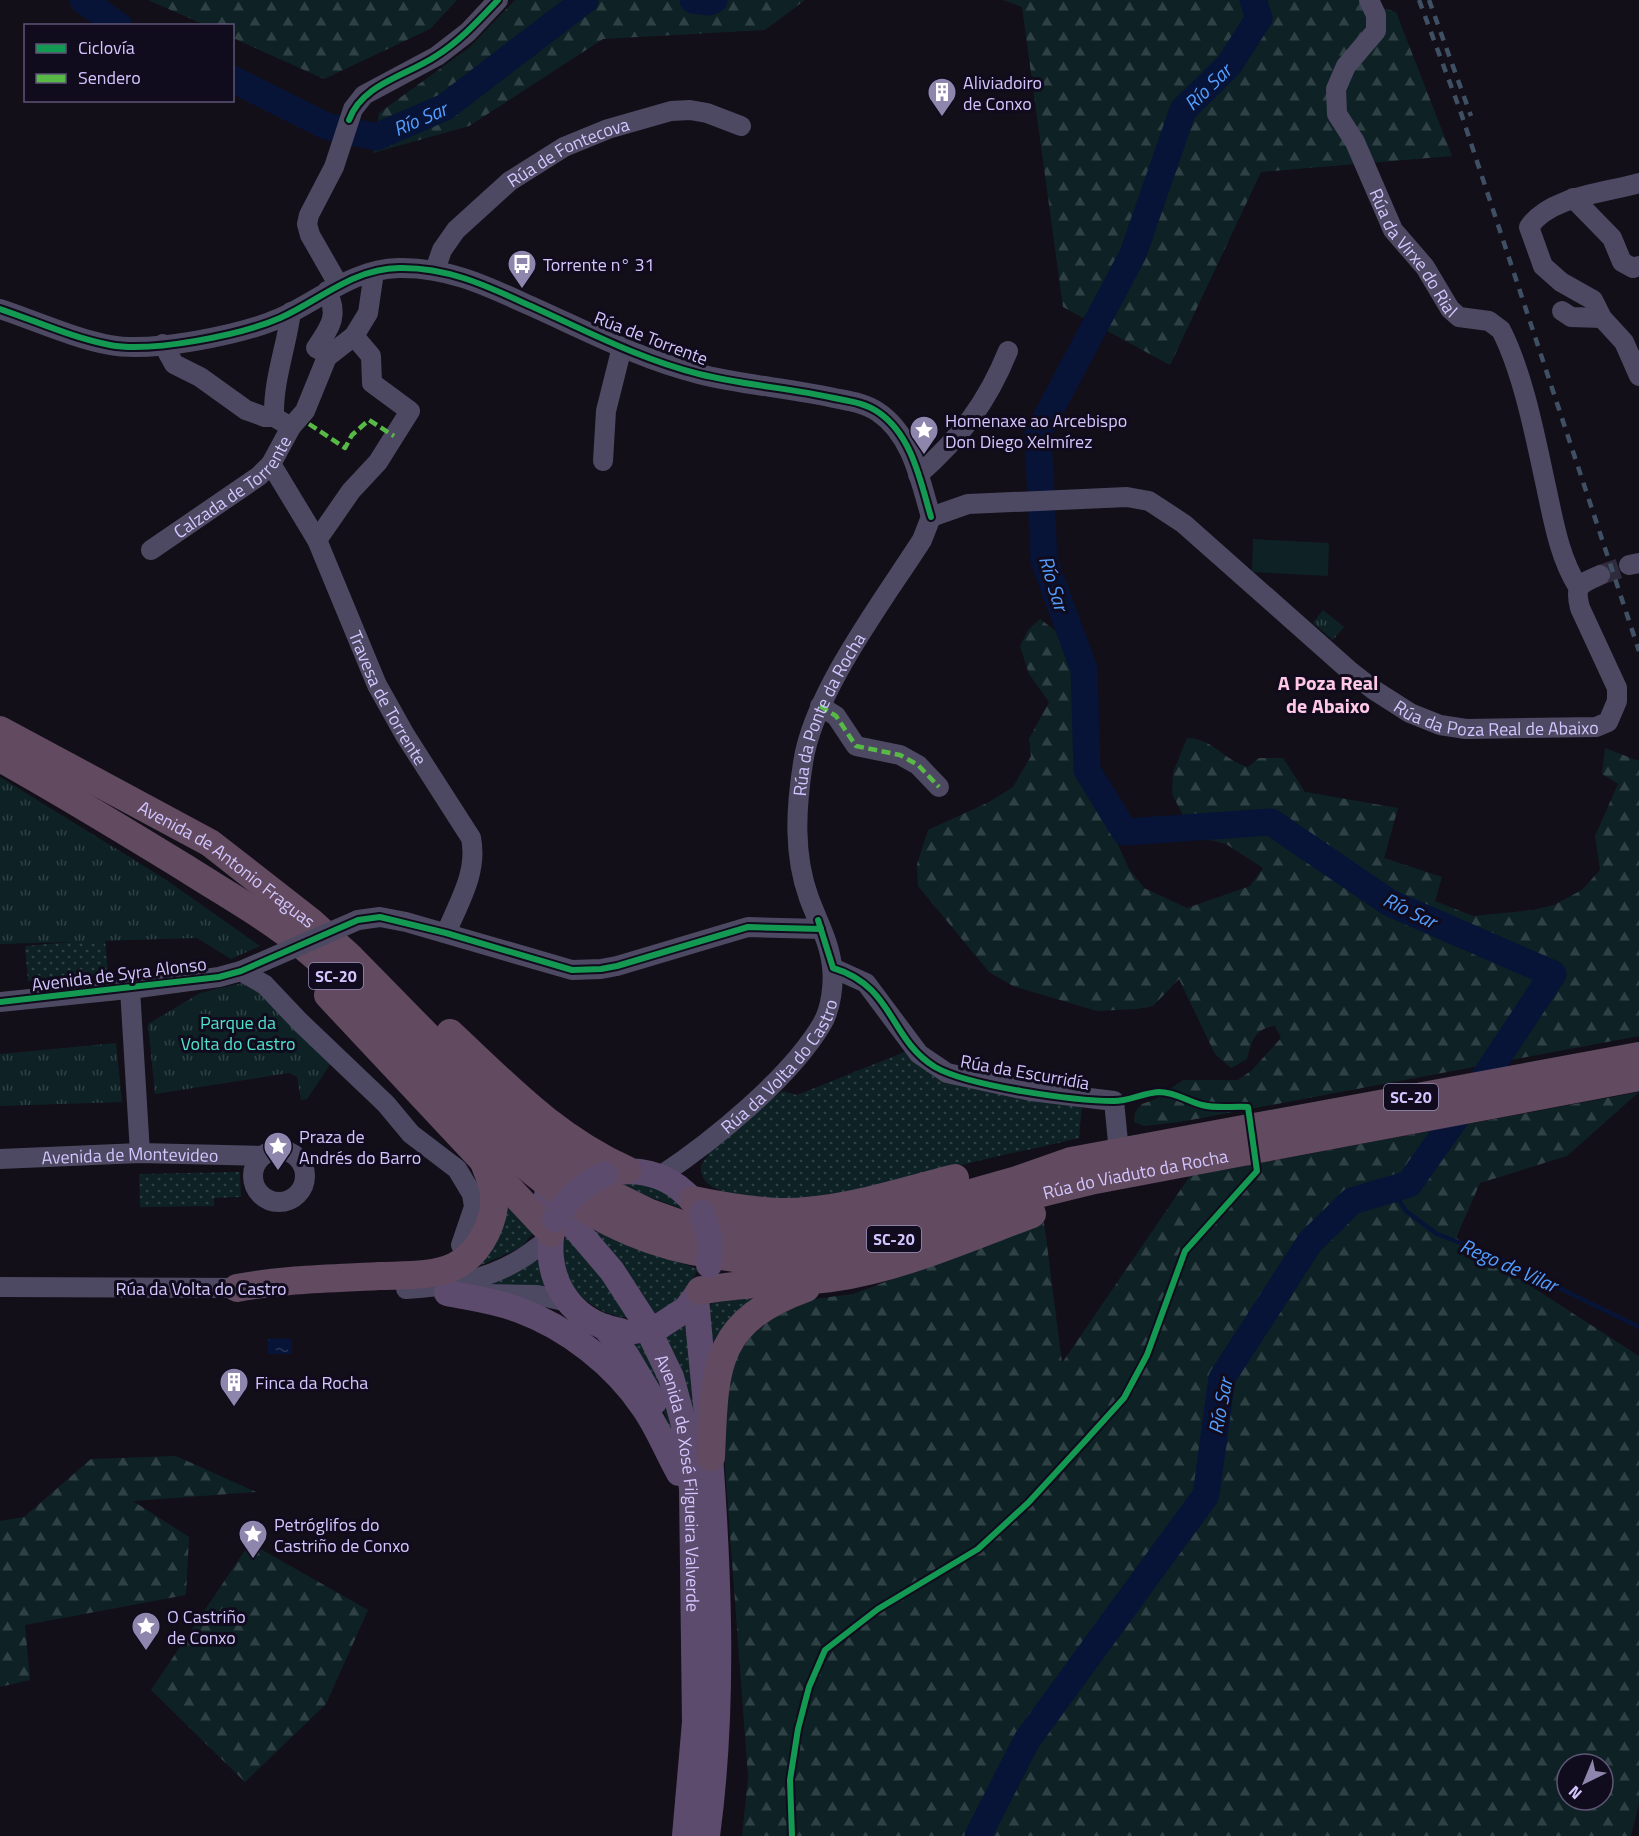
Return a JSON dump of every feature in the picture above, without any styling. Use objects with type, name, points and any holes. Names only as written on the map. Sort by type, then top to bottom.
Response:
[{"type":"highway","name":"Avenida de Antonio Fraguas","points":[[0,730],[210,843],[310,921],[351,958],[504,1114],[549,1154],[603,1190],[643,1224]]},
{"type":"highway","name":"Avenida de Antonio Fraguas","points":[[0,758],[97,812],[257,913],[303,946],[384,1023],[487,1132],[531,1173],[582,1210],[643,1224]]},
{"type":"highway","points":[[210,843],[240,854],[310,901],[341,927],[532,1111],[616,1172]]},
{"type":"highway","points":[[172,861],[290,955],[552,1230]]},
{"type":"highway","name":"Rúa do Viaduto da Rocha","points":[[643,1224],[686,1251],[758,1261],[830,1255],[904,1236],[1009,1202],[1147,1169],[1186,1150],[1639,1056]]},
{"type":"highway","name":"Rúa do Viaduto da Rocha","points":[[643,1224],[766,1235],[842,1226],[921,1207],[1071,1161],[1119,1152],[1186,1150],[1639,1077]]},
{"type":"highway","points":[[237,1288],[274,1281],[415,1274],[454,1266],[471,1254],[479,1244],[492,1216],[493,1189],[483,1157]]},
{"type":"highway","points":[[693,1202],[741,1210],[805,1211],[846,1206],[1026,1160],[1046,1157],[1071,1161]]},
{"type":"highway","points":[[702,1284],[738,1285],[831,1278],[873,1270],[1077,1198],[1147,1169]]},
{"type":"highway","points":[[711,1457],[718,1369],[734,1335],[759,1309],[786,1295],[831,1278]]},
{"type":"main road","points":[[616,1172],[660,1176],[693,1202],[710,1239],[702,1284]]},
{"type":"main road","name":"Rúa da Volta do Castro","points":[[616,1172],[584,1184],[567,1200],[552,1230],[551,1266],[554,1279],[568,1302],[591,1321],[605,1327],[634,1331],[660,1326],[680,1314],[702,1284]]},
{"type":"main road","name":"Avenida de Xosé Filgueira Valverde","points":[[531,1173],[554,1205],[612,1271],[638,1311],[658,1348],[677,1396],[687,1445],[692,1489],[695,1722],[685,1836]]},
{"type":"main road","name":"Avenida de Xosé Filgueira Valverde","points":[[702,1284],[719,1672],[716,1771],[707,1836]]},
{"type":"main road","points":[[447,1293],[491,1302],[528,1314],[593,1354],[616,1374],[646,1411],[679,1473]]},
{"type":"main road","points":[[605,1327],[626,1355],[651,1396],[671,1444],[691,1534]]},
{"type":"street","points":[[329,355],[316,348],[333,317],[332,287],[307,224],[309,214],[330,176],[350,120],[363,95],[437,56],[468,33],[498,0]]},
{"type":"street","name":"Rúa da Virxe do Rial","points":[[1370,0],[1376,15],[1376,31],[1346,66],[1336,89],[1337,114],[1355,142],[1392,230],[1425,267],[1450,309],[1459,317],[1489,321],[1501,330],[1535,436],[1560,548],[1567,568],[1578,588]]},
{"type":"street","name":"Rúa de Fontecova","points":[[435,270],[442,250],[456,230],[510,182],[564,147],[608,129],[671,111],[690,110],[707,113],[741,126]]},
{"type":"street","points":[[1639,183],[1573,198],[1539,215],[1529,227],[1543,266],[1561,282],[1593,300],[1602,318],[1632,343],[1631,364],[1639,376]]},
{"type":"street","points":[[1573,198],[1611,238],[1622,261],[1633,268],[1639,266]]},
{"type":"street","name":"Rúa de Torrente","points":[[0,309],[107,344],[136,347],[229,334],[268,322],[291,312],[332,287],[374,272],[398,268],[435,270],[477,282],[622,347],[697,374],[820,395],[871,407],[889,420],[901,434],[918,475],[931,517]]},
{"type":"street","points":[[163,344],[174,364],[200,377],[246,411],[283,422],[305,411],[329,355],[354,336],[368,313],[374,272]]},
{"type":"street","points":[[1562,311],[1571,317],[1602,318]]},
{"type":"street","name":"Calzada de Torrente","points":[[152,550],[220,504],[271,464],[283,422],[273,391],[283,357],[291,312]]},
{"type":"street","points":[[317,540],[351,491],[378,462],[410,411],[372,382],[371,356],[354,336]]},
{"type":"street","name":"Rúa de Torrente","points":[[603,461],[606,411],[622,347]]},
{"type":"street","points":[[918,475],[949,448],[972,421],[999,373],[1008,351]]},
{"type":"street","name":"Travesa de Torrente","points":[[271,464],[317,540],[377,685],[411,745],[471,838],[474,855],[471,875],[446,933]]},
{"type":"street","name":"Rúa da Poza Real de Abaixo","points":[[931,517],[960,506],[1000,502],[1127,497],[1149,501],[1164,509],[1374,690],[1424,720],[1454,728],[1585,728],[1596,727],[1608,722],[1617,701],[1617,688],[1580,608],[1578,588]]},
{"type":"street","name":"Rúa da Ponte da Rocha","points":[[821,929],[803,876],[796,817],[803,760],[820,706],[922,540],[931,517]]},
{"type":"street","points":[[1578,588],[1600,575]]},
{"type":"street","points":[[820,706],[836,716],[856,746],[900,755],[918,765],[939,787]]},
{"type":"street","name":"Avenida de Syra Alonso","points":[[0,1002],[130,989],[219,977],[241,971],[358,921],[380,917],[446,933],[572,970],[617,966],[748,927],[821,929]]},
{"type":"street","name":"Rúa da Volta do Castro","points":[[660,1176],[693,1153],[775,1081],[811,1039],[827,1012],[833,968],[821,929]]},
{"type":"street","name":"Rúa da Escurridía","points":[[833,968],[866,983],[919,1054],[947,1073],[1031,1091],[1114,1101],[1119,1152]]},
{"type":"street","points":[[241,971],[265,985],[300,1022],[386,1104],[411,1134],[457,1169],[472,1194],[474,1207],[461,1245]]},
{"type":"street","points":[[130,989],[140,1153]]},
{"type":"street","name":"Avenida de Montevideo","points":[[0,1159],[140,1153],[262,1156]]},
{"type":"street","points":[[693,1153],[686,1171],[693,1202]]},
{"type":"street","name":"Rúa da Volta do Castro","points":[[402,1289],[468,1281],[519,1260],[552,1230]]},
{"type":"street","name":"Rúa da Volta do Castro","points":[[0,1287],[402,1289],[447,1293],[526,1294],[568,1302]]},
{"type":"green space","points":[[148,0],[457,0],[430,29],[324,79],[234,38],[234,24],[203,24]]},
{"type":"green space","points":[[515,0],[805,0],[765,30],[603,39],[469,126],[373,153],[379,113],[470,47]]},
{"type":"green space","points":[[1003,0],[1358,0],[1396,12],[1452,156],[1261,172],[1170,365],[1063,307],[1022,7]]},
{"type":"green space","points":[[1253,539],[1329,543],[1328,576],[1252,572]]},
{"type":"green space","points":[[1323,610],[1344,627],[1333,640],[1313,623]]},
{"type":"green space","points":[[1040,619],[1070,642],[1078,674],[1078,733],[1083,767],[1129,869],[1144,888],[1187,908],[1250,886],[1263,868],[1226,844],[1194,836],[1172,794],[1173,773],[1187,738],[1205,742],[1248,767],[1259,758],[1283,758],[1305,792],[1398,808],[1384,858],[1442,877],[1435,901],[1473,916],[1533,910],[1554,905],[1582,890],[1600,870],[1595,836],[1618,784],[1602,774],[1605,748],[1639,761],[1639,1036],[1180,1122],[1144,1126],[1134,1122],[1135,1112],[1142,1104],[1156,1099],[1183,1080],[1238,1080],[1252,1070],[1281,1038],[1275,1026],[1262,1029],[1255,1036],[1247,1059],[1231,1068],[1215,1054],[1179,979],[1153,1006],[1097,1011],[1013,986],[989,972],[918,886],[917,864],[928,830],[989,802],[1013,787],[1031,756],[1029,739],[1049,702],[1029,674],[1020,646],[1028,630]]},
{"type":"green space","name":"Parque da Volta do Castro","points":[[0,777],[165,879],[260,946],[231,959],[197,938],[0,944]]},
{"type":"green space","points":[[105,939],[108,974],[28,981],[25,946]]},
{"type":"green space","name":"Parque da Volta do Castro","points":[[242,983],[255,986],[333,1060],[307,1099],[301,1100],[297,1077],[289,1073],[155,1094],[148,1024],[200,993]]},
{"type":"green space","points":[[116,1043],[122,1102],[0,1106],[0,1054]]},
{"type":"green space","points":[[907,1051],[1082,1105],[1079,1138],[867,1189],[803,1198],[739,1195],[719,1190],[704,1179],[701,1165],[712,1149],[782,1091],[797,1095]]},
{"type":"green space","points":[[1639,1092],[1567,1156],[1480,1183],[1456,1238],[1639,1356],[1639,1803],[1631,1836],[742,1836],[748,1777],[722,1426],[731,1365],[758,1324],[814,1299],[853,1294],[1044,1222],[1062,1363],[1190,1176]]},
{"type":"green space","points":[[240,1172],[241,1197],[214,1198],[214,1206],[140,1207],[139,1174]]},
{"type":"green space","points":[[636,1182],[662,1190],[686,1210],[617,1185]]},
{"type":"green space","points":[[501,1190],[534,1232],[521,1247],[471,1270]]},
{"type":"green space","points":[[568,1230],[635,1318],[603,1311],[588,1302],[577,1291],[568,1278],[563,1263],[563,1247]]},
{"type":"green space","points":[[591,1230],[698,1269],[690,1284],[674,1303],[652,1314]]},
{"type":"green space","points":[[538,1260],[546,1287],[481,1285],[512,1274]]},
{"type":"green space","points":[[769,1292],[713,1358],[708,1309],[712,1303]]},
{"type":"green space","points":[[686,1324],[699,1463],[660,1337]]},
{"type":"green space","points":[[640,1342],[659,1371],[676,1447],[659,1397],[632,1343]]},
{"type":"green space","points":[[176,1456],[256,1492],[133,1501],[189,1537],[186,1595],[25,1625],[30,1680],[0,1687],[0,1521],[24,1517],[91,1459]]},
{"type":"green space","points":[[250,1543],[368,1610],[326,1704],[245,1782],[151,1690]]},
{"type":"water","points":[[268,1338],[292,1339],[292,1354],[268,1354]]},
{"type":"waterway","name":"Río Sar","points":[[83,0],[116,24]]},
{"type":"waterway","name":"Río Sar","points":[[234,80],[326,126],[376,137],[445,107],[585,0]]},
{"type":"waterway","name":"Río Sar","points":[[693,0],[709,2],[714,0]]},
{"type":"waterway","name":"Río Sar","points":[[978,1836],[1027,1740],[1206,1495],[1222,1378],[1310,1242],[1352,1201],[1409,1184],[1486,1075],[1553,974],[1390,903],[1271,822],[1125,832],[1087,770],[1084,669],[1044,561],[1038,433],[1133,254],[1183,110],[1229,65],[1259,18],[1253,0]]},
{"type":"waterway","name":"Rego de Vilar","points":[[1391,1189],[1406,1211],[1437,1234],[1492,1255],[1639,1327]]},
{"type":"tunnel","points":[[1600,575],[1629,565]]},
{"type":"railway","points":[[1419,0],[1460,110],[1639,651]]},
{"type":"railway","points":[[1429,0],[1471,116]]},
{"type":"marked path","points":[[309,424],[345,448],[352,435],[369,420],[394,436]]},
{"type":"marked path","points":[[820,706],[836,716],[856,746],[900,755],[918,765],[939,787]]},
{"type":"cycle path","points":[[349,120],[355,108],[374,89],[445,50],[469,30],[498,0]]},
{"type":"cycle path","points":[[0,309],[96,342],[127,347],[148,347],[196,341],[243,331],[280,318],[366,274],[399,268],[432,270],[494,289],[610,342],[676,368],[716,378],[851,401],[873,409],[890,422],[907,446],[931,517]]},
{"type":"cycle path","points":[[0,1002],[219,977],[241,971],[358,920],[380,917],[446,933],[572,970],[617,966],[748,927],[821,929]]},
{"type":"cycle path","points":[[792,1836],[790,1780],[798,1729],[809,1687],[825,1650],[878,1609],[978,1549],[1028,1503],[1124,1398],[1147,1355],[1185,1251],[1257,1171],[1248,1107],[1208,1106],[1170,1093],[1159,1092],[1114,1101],[1048,1095],[971,1080],[935,1067],[908,1042],[880,1000],[868,987],[853,976],[833,968],[818,920]]},
{"type":"place","name":"Aliviadoiro de Conxo","points":[[942,118]]},
{"type":"place","name":"Torrente n° 31","points":[[522,290]]},
{"type":"place","name":"Homenaxe ao Arcebispo Don Diego Xelmírez","points":[[924,456]]},
{"type":"place","name":"Praza de Andrés do Barro","points":[[278,1172]]},
{"type":"place","name":"Finca da Rocha","points":[[234,1408]]},
{"type":"place","name":"Petróglifos do Castriño de Conxo","points":[[253,1560]]},
{"type":"place","name":"O Castriño de Conxo","points":[[146,1652]]},
{"type":"district","name":"A Poza Real de Abaixo","points":[[1328,694]]}]
